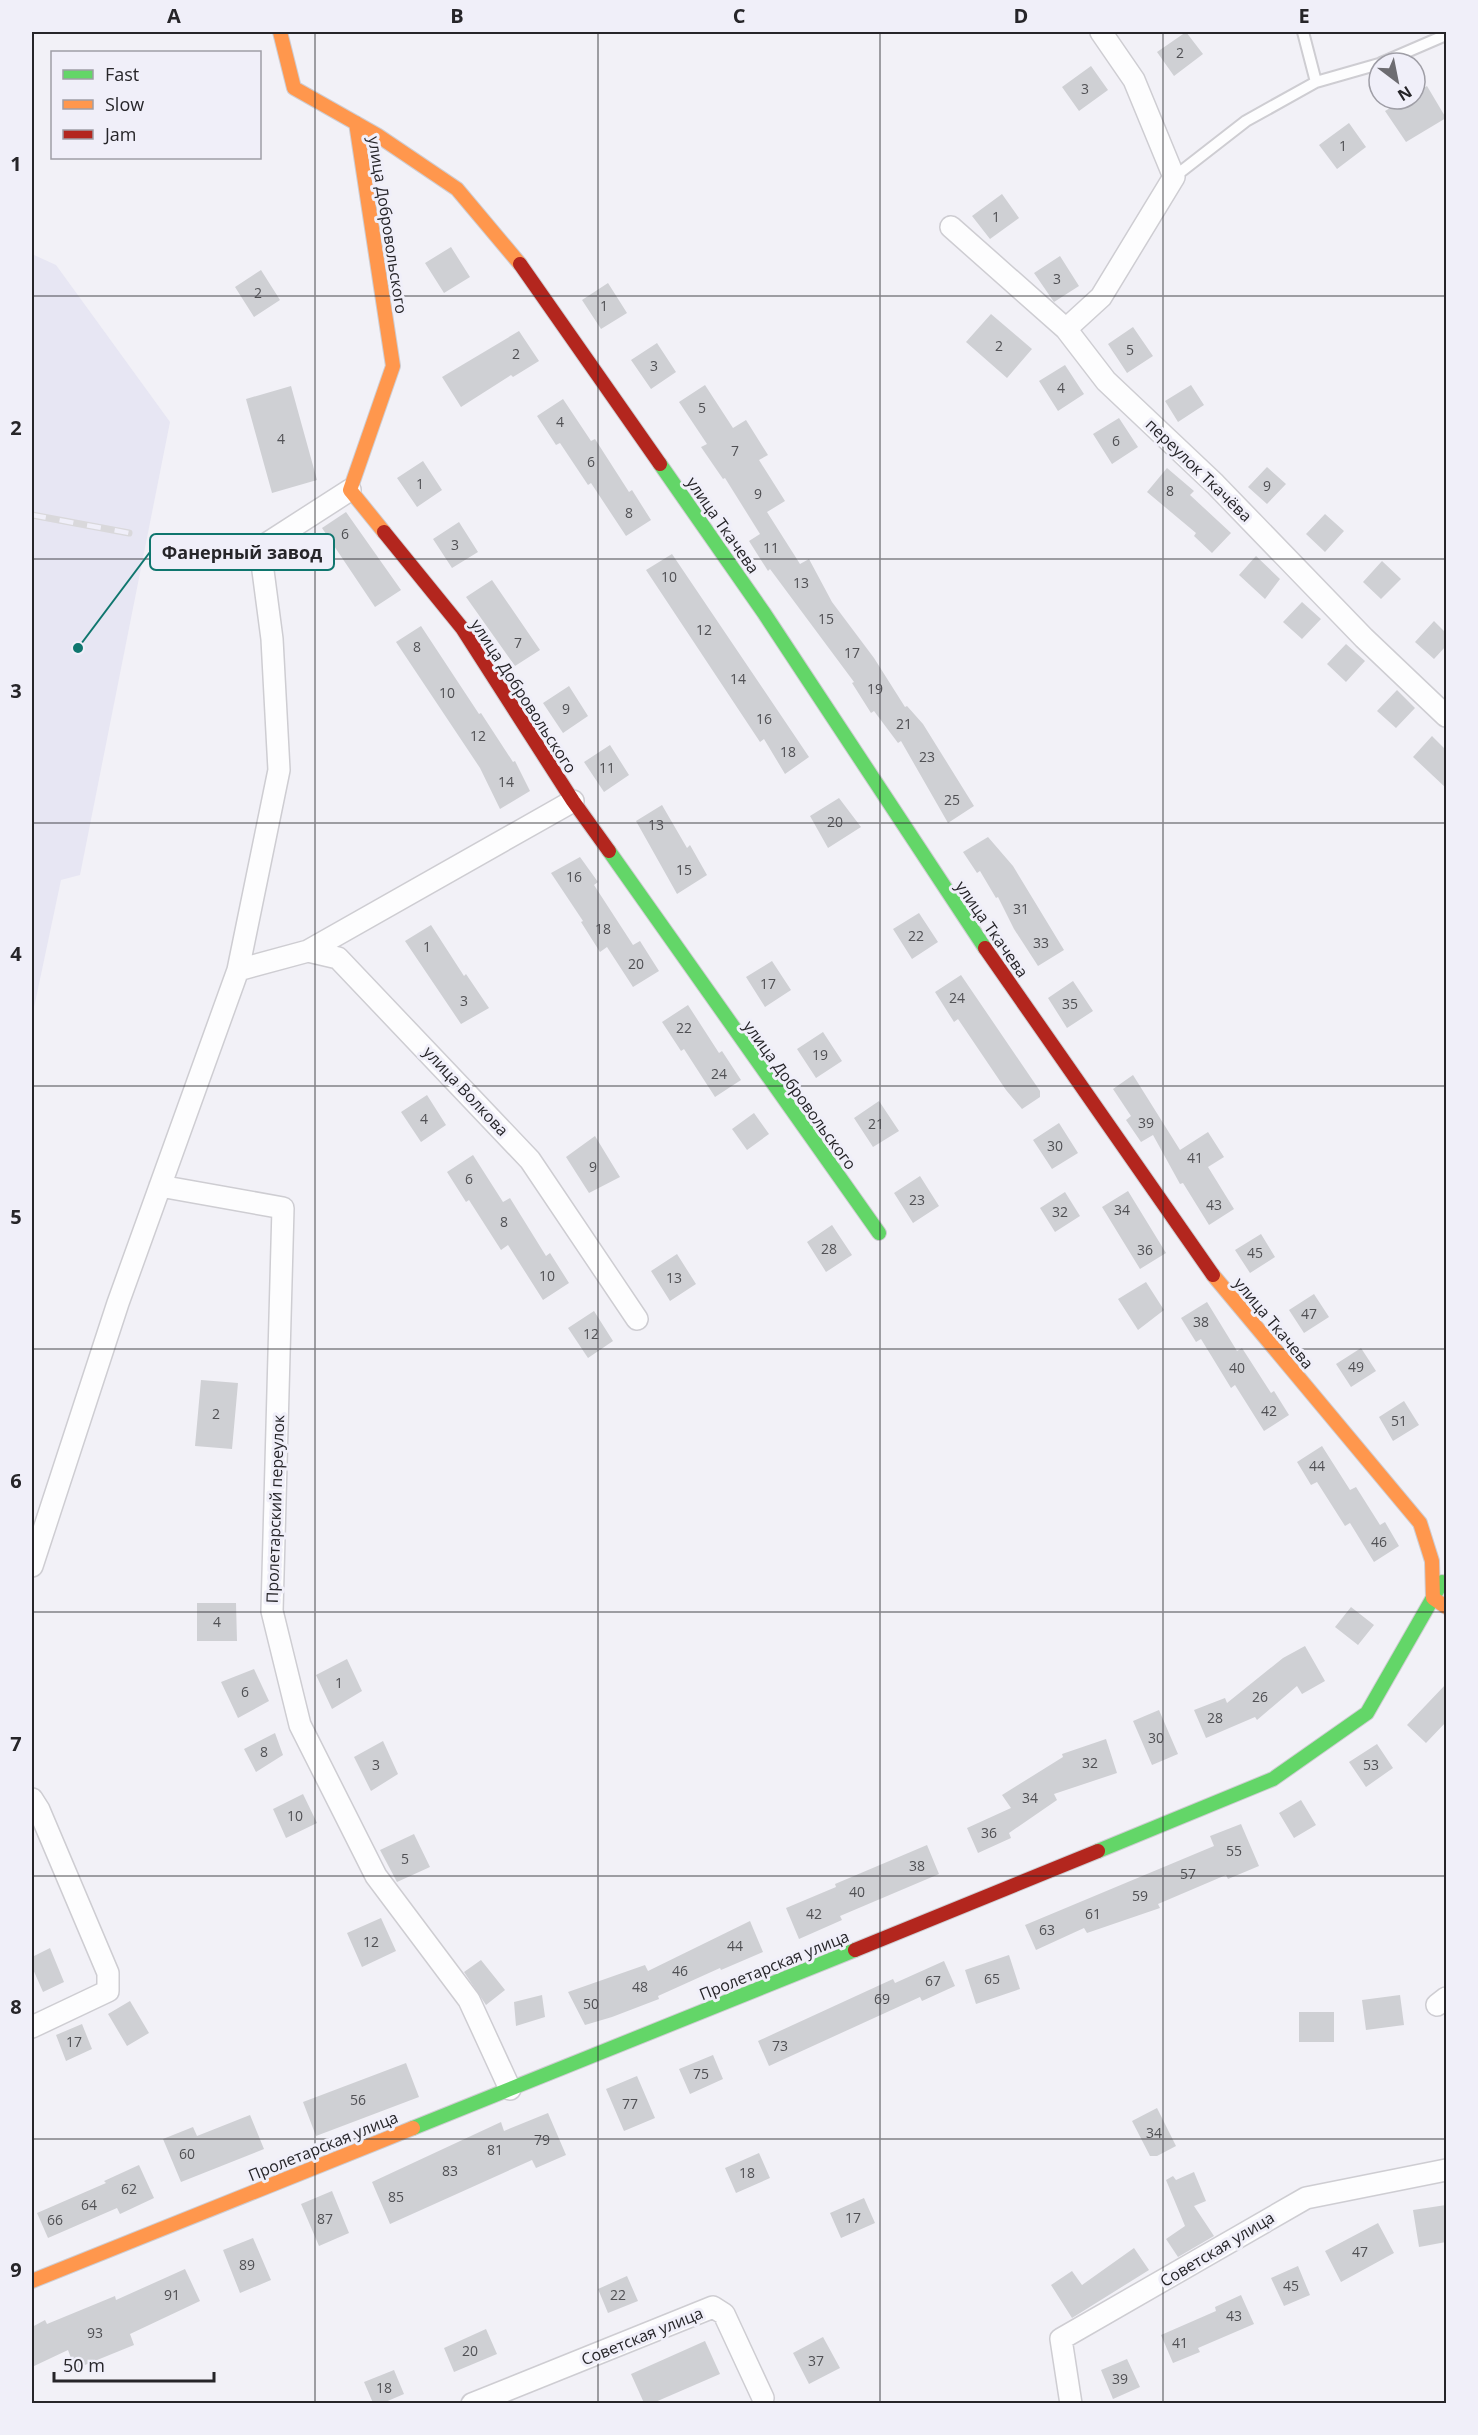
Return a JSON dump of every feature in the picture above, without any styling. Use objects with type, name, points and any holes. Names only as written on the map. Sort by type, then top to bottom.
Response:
[{"type":"street","name":"улица Ткачева","points":[[280,32],[294,88],[356,123],[457,189],[514,255],[757,604],[954,904],[1210,1271],[1420,1523],[1432,1562],[1433,1598]]},
{"type":"street","points":[[1066,329],[1101,297],[1174,177],[1134,80],[1101,32]]},
{"type":"street","name":"улица Добровольского","points":[[356,123],[393,366],[350,490],[462,628],[573,801],[879,1233]]},
{"type":"street","name":"переулок Ткачёва","points":[[951,227],[1066,329],[1106,381],[1215,484],[1364,638],[1446,716]]},
{"type":"street","points":[[32,1566],[81,1412],[238,970],[279,770],[272,639],[260,548],[350,490]]},
{"type":"street","points":[[308,951],[573,801]]},
{"type":"street","name":"улица Волкова","points":[[238,970],[308,951],[338,958],[530,1160],[638,1319]]},
{"type":"street","name":"Пролетарский переулок","points":[[160,1186],[283,1208],[272,1611],[300,1725],[376,1876],[469,2000],[510,2089]]},
{"type":"street","name":"Пролетарская улица","points":[[32,2281],[1273,1779],[1367,1713],[1446,1575]]},
{"type":"street","points":[[1433,1598],[1446,1607]]},
{"type":"street","points":[[32,1799],[48,1831],[108,1973],[108,1991],[32,2027]]},
{"type":"street","name":"Советская улица","points":[[1071,2403],[1061,2339],[1306,2198],[1446,2170]]},
{"type":"street","name":"Советская улица","points":[[472,2403],[713,2307],[724,2314],[763,2398]]},
{"type":"lane","points":[[1302,32],[1316,82]]},
{"type":"lane","points":[[1408,51],[1446,35]]},
{"type":"lane","points":[[1174,177],[1246,121],[1316,82],[1367,67]]},
{"type":"shaded area","points":[[32,256],[56,265],[170,422],[80,875],[61,880],[32,1017]]},
{"type":"building","points":[[1186,32],[1203,54],[1174,76],[1157,52]]},
{"type":"building","points":[[1091,66],[1108,90],[1079,111],[1062,87]]},
{"type":"building","points":[[1427,86],[1446,118],[1406,142],[1385,111],[1427,111]]},
{"type":"building","points":[[1349,123],[1366,147],[1337,169],[1319,145]]},
{"type":"building","points":[[1002,194],[1019,218],[990,239],[972,216]]},
{"type":"building","points":[[451,247],[470,277],[444,293],[425,263]]},
{"type":"building","points":[[1060,256],[1079,286],[1054,302],[1034,273]]},
{"type":"building","points":[[261,270],[280,300],[254,317],[235,287]]},
{"type":"building","points":[[608,283],[627,313],[601,329],[582,300]]},
{"type":"building","points":[[991,314],[1032,349],[1007,378],[966,342]]},
{"type":"building","points":[[1133,327],[1153,356],[1127,373],[1108,344]]},
{"type":"building","points":[[519,331],[539,361],[513,377],[511,375],[461,407],[442,377]]},
{"type":"building","points":[[657,343],[676,372],[651,389],[631,360]]},
{"type":"building","points":[[1065,365],[1084,394],[1058,411],[1039,381]]},
{"type":"building","points":[[705,385],[733,428],[746,420],[768,455],[759,460],[785,501],[767,512],[800,564],[809,559],[832,602],[874,658],[905,707],[907,706],[923,724],[974,806],[948,823],[901,741],[898,743],[874,711],[871,713],[852,683],[854,682],[770,569],[768,571],[749,541],[760,534],[725,478],[723,479],[701,447],[707,444],[679,402]]},
{"type":"building","points":[[1191,385],[1204,405],[1178,422],[1165,401]]},
{"type":"building","points":[[291,386],[317,480],[272,493],[246,399]]},
{"type":"building","points":[[563,399],[591,441],[595,439],[629,492],[632,490],[651,520],[626,536],[591,483],[588,485],[560,443],[556,445],[537,416]]},
{"type":"building","points":[[1119,418],[1138,447],[1112,464],[1093,434]]},
{"type":"building","points":[[423,461],[442,490],[417,507],[397,478]]},
{"type":"building","points":[[1267,467],[1286,484],[1267,504],[1248,487]]},
{"type":"building","points":[[1167,468],[1194,491],[1190,495],[1231,533],[1212,553],[1194,536],[1196,533],[1147,492]]},
{"type":"building","points":[[346,512],[401,590],[375,607],[322,528]]},
{"type":"building","points":[[1325,514],[1344,531],[1325,552],[1306,534]]},
{"type":"building","points":[[459,522],[478,552],[452,568],[433,539]]},
{"type":"building","points":[[672,554],[809,757],[785,774],[764,739],[760,742],[646,570]]},
{"type":"building","points":[[1256,556],[1280,579],[1265,599],[1239,575]]},
{"type":"building","points":[[1382,561],[1401,579],[1381,599],[1363,582]]},
{"type":"building","points":[[492,580],[540,650],[515,666],[466,597]]},
{"type":"building","points":[[1302,602],[1321,619],[1302,639],[1283,622]]},
{"type":"building","points":[[1434,621],[1446,633],[1446,646],[1434,659],[1415,642]]},
{"type":"building","points":[[421,626],[479,714],[481,713],[513,762],[515,761],[530,791],[500,809],[480,768],[396,642]]},
{"type":"building","points":[[1346,644],[1365,661],[1346,682],[1327,664]]},
{"type":"building","points":[[569,686],[588,716],[563,733],[543,703]]},
{"type":"building","points":[[1397,690],[1415,708],[1396,728],[1377,711]]},
{"type":"building","points":[[1432,736],[1446,750],[1446,788],[1413,757]]},
{"type":"building","points":[[610,745],[629,775],[604,792],[584,762]]},
{"type":"building","points":[[839,798],[861,827],[828,848],[810,816]]},
{"type":"building","points":[[662,805],[687,848],[690,845],[707,875],[677,894],[636,821]]},
{"type":"building","points":[[988,837],[1013,866],[1064,950],[1038,966],[1014,929],[998,897],[996,898],[980,871],[977,873],[963,852]]},
{"type":"building","points":[[580,857],[598,882],[594,885],[633,945],[640,941],[659,971],[633,987],[607,947],[600,952],[581,922],[583,921],[551,873]]},
{"type":"building","points":[[919,913],[938,942],[912,959],[893,929]]},
{"type":"building","points":[[431,925],[464,976],[466,974],[489,1008],[461,1024],[405,941]]},
{"type":"building","points":[[772,961],[791,990],[765,1007],[746,977]]},
{"type":"building","points":[[961,975],[1040,1091],[1040,1097],[1022,1109],[1006,1090],[958,1019],[954,1022],[935,992]]},
{"type":"building","points":[[1073,981],[1093,1011],[1067,1028],[1048,998]]},
{"type":"building","points":[[688,1005],[719,1053],[722,1051],[741,1080],[715,1097],[684,1049],[681,1051],[662,1022]]},
{"type":"building","points":[[823,1032],[842,1061],[816,1078],[797,1049]]},
{"type":"building","points":[[1133,1075],[1180,1150],[1208,1132],[1224,1157],[1208,1167],[1234,1209],[1209,1225],[1183,1183],[1180,1184],[1153,1135],[1141,1142],[1126,1120],[1131,1116],[1113,1089]]},
{"type":"building","points":[[427,1095],[446,1125],[421,1142],[401,1112]]},
{"type":"building","points":[[879,1101],[899,1131],[873,1147],[854,1118]]},
{"type":"building","points":[[754,1113],[769,1134],[747,1150],[732,1129]]},
{"type":"building","points":[[1059,1123],[1078,1153],[1052,1169],[1033,1140]]},
{"type":"building","points":[[595,1136],[620,1177],[589,1193],[566,1157]]},
{"type":"building","points":[[473,1155],[503,1202],[510,1198],[546,1256],[550,1253],[569,1283],[543,1300],[508,1245],[501,1250],[469,1200],[466,1202],[447,1172]]},
{"type":"building","points":[[920,1176],[939,1206],[913,1223],[894,1193]]},
{"type":"building","points":[[1128,1191],[1166,1253],[1140,1269],[1102,1207]]},
{"type":"building","points":[[1065,1192],[1080,1216],[1055,1232],[1040,1208]]},
{"type":"building","points":[[832,1225],[852,1255],[826,1272],[807,1242]]},
{"type":"building","points":[[1261,1234],[1275,1257],[1250,1273],[1235,1250]]},
{"type":"building","points":[[677,1254],[696,1284],[670,1301],[651,1271]]},
{"type":"building","points":[[1146,1282],[1164,1310],[1138,1330],[1118,1299]]},
{"type":"building","points":[[1314,1294],[1329,1317],[1304,1333],[1289,1310]]},
{"type":"building","points":[[1207,1302],[1237,1351],[1242,1348],[1271,1393],[1274,1391],[1289,1415],[1264,1431],[1235,1385],[1231,1388],[1201,1339],[1196,1342],[1181,1318]]},
{"type":"building","points":[[594,1311],[613,1341],[588,1358],[568,1328]]},
{"type":"building","points":[[1361,1348],[1376,1371],[1351,1387],[1336,1364]]},
{"type":"building","points":[[201,1380],[238,1383],[232,1449],[195,1446]]},
{"type":"building","points":[[1404,1401],[1419,1425],[1393,1441],[1379,1417]]},
{"type":"building","points":[[1322,1446],[1350,1490],[1356,1487],[1380,1525],[1385,1522],[1399,1546],[1374,1562],[1350,1523],[1345,1526],[1317,1482],[1311,1485],[1297,1462]]},
{"type":"building","points":[[197,1603],[236,1603],[237,1641],[197,1641]]},
{"type":"building","points":[[1351,1607],[1374,1625],[1358,1645],[1335,1627]]},
{"type":"building","points":[[1305,1646],[1325,1681],[1302,1694],[1297,1686],[1257,1720],[1255,1717],[1206,1738],[1194,1710],[1225,1698],[1227,1703],[1283,1658]]},
{"type":"building","points":[[347,1659],[362,1691],[332,1709],[316,1675]]},
{"type":"building","points":[[254,1669],[269,1701],[238,1718],[221,1682]]},
{"type":"building","points":[[1446,1684],[1446,1722],[1426,1743],[1407,1725]]},
{"type":"building","points":[[1159,1710],[1178,1754],[1152,1765],[1133,1721]]},
{"type":"building","points":[[275,1733],[283,1755],[256,1772],[244,1749]]},
{"type":"building","points":[[1106,1739],[1117,1773],[1054,1794],[1057,1800],[1009,1833],[1011,1838],[978,1853],[967,1828],[1011,1808],[1002,1795],[1063,1757],[1062,1754]]},
{"type":"building","points":[[383,1741],[398,1774],[371,1791],[354,1757]]},
{"type":"building","points":[[1377,1744],[1393,1768],[1366,1787],[1349,1762]]},
{"type":"building","points":[[303,1794],[317,1823],[286,1838],[273,1809]]},
{"type":"building","points":[[1301,1800],[1316,1825],[1294,1838],[1279,1813]]},
{"type":"building","points":[[1241,1824],[1259,1866],[1228,1879],[1226,1875],[1158,1904],[1160,1908],[1087,1933],[1084,1928],[1036,1950],[1025,1925],[1214,1846],[1210,1836]]},
{"type":"building","points":[[414,1834],[430,1867],[397,1882],[380,1850]]},
{"type":"building","points":[[927,1845],[939,1874],[840,1916],[842,1920],[799,1939],[786,1908],[836,1887],[835,1884]]},
{"type":"building","points":[[381,1918],[396,1951],[362,1967],[347,1933]]},
{"type":"building","points":[[750,1921],[763,1952],[721,1970],[720,1968],[658,1996],[659,1999],[585,2025],[568,1992],[645,1965],[648,1971]]},
{"type":"building","points":[[50,1948],[64,1982],[43,1992],[32,1967],[32,1957]]},
{"type":"building","points":[[1009,1955],[1020,1989],[976,2004],[965,1970]]},
{"type":"building","points":[[481,1960],[505,1990],[486,2005],[464,1972]]},
{"type":"building","points":[[944,1961],[955,1986],[922,2001],[920,1997],[769,2066],[758,2041],[893,1979],[895,1983]]},
{"type":"building","points":[[542,1995],[545,2017],[516,2026],[514,2002]]},
{"type":"building","points":[[1400,1995],[1404,2025],[1366,2030],[1362,2000]]},
{"type":"building","points":[[130,2001],[149,2033],[127,2046],[108,2014]]},
{"type":"building","points":[[1299,2012],[1334,2012],[1334,2042],[1299,2042]]},
{"type":"building","points":[[82,2024],[92,2049],[66,2061],[56,2035]]},
{"type":"building","points":[[713,2055],[723,2079],[690,2094],[679,2069]]},
{"type":"building","points":[[406,2063],[419,2097],[316,2136],[303,2102]]},
{"type":"building","points":[[637,2076],[655,2118],[624,2131],[606,2089]]},
{"type":"building","points":[[1157,2108],[1176,2146],[1157,2156],[1150,2156],[1132,2121]]},
{"type":"building","points":[[548,2113],[566,2155],[536,2168],[532,2160],[390,2224],[372,2182],[501,2122],[504,2131]]},
{"type":"building","points":[[250,2115],[264,2149],[181,2182],[163,2139],[193,2127],[197,2136]]},
{"type":"building","points":[[759,2153],[770,2178],[736,2193],[725,2168]]},
{"type":"building","points":[[139,2165],[154,2198],[120,2214],[117,2208],[48,2238],[37,2213],[106,2183],[104,2181]]},
{"type":"building","points":[[1194,2172],[1206,2201],[1194,2206],[1214,2236],[1178,2257],[1166,2239],[1185,2226],[1166,2180],[1173,2176],[1176,2180]]},
{"type":"building","points":[[332,2191],[349,2233],[319,2246],[301,2204]]},
{"type":"building","points":[[864,2198],[875,2223],[841,2238],[830,2213]]},
{"type":"building","points":[[1446,2205],[1446,2242],[1419,2247],[1413,2210]]},
{"type":"building","points":[[1378,2223],[1394,2253],[1341,2282],[1325,2251]]},
{"type":"building","points":[[253,2238],[271,2280],[240,2293],[223,2250]]},
{"type":"building","points":[[1134,2248],[1149,2270],[1072,2318],[1051,2285],[1072,2271],[1082,2285]]},
{"type":"building","points":[[1298,2266],[1310,2295],[1284,2306],[1271,2278]]},
{"type":"building","points":[[185,2269],[200,2301],[130,2334],[134,2345],[75,2369],[68,2350],[32,2367],[32,2327],[45,2320],[47,2324],[115,2296],[116,2300]]},
{"type":"building","points":[[627,2276],[638,2301],[608,2313],[598,2289]]},
{"type":"building","points":[[1241,2295],[1254,2324],[1198,2348],[1200,2352],[1173,2363],[1161,2335],[1216,2311],[1215,2307]]},
{"type":"building","points":[[486,2329],[497,2354],[454,2372],[444,2348]]},
{"type":"building","points":[[823,2337],[840,2368],[809,2384],[793,2353]]},
{"type":"building","points":[[705,2341],[720,2374],[653,2403],[644,2403],[631,2374]]},
{"type":"building","points":[[1127,2359],[1140,2387],[1113,2399],[1101,2370]]},
{"type":"building","points":[[394,2370],[404,2394],[383,2403],[373,2403],[364,2382]]},
{"type":"railway","points":[[32,515],[129,533]]},
{"type":"traffic: fast","points":[[660,464],[764,613],[985,948]]},
{"type":"traffic: fast","points":[[609,851],[879,1233]]},
{"type":"traffic: fast","points":[[1098,1851],[1273,1779],[1367,1713],[1442,1582]]},
{"type":"traffic: fast","points":[[413,2128],[855,1950]]},
{"type":"traffic: slow","points":[[280,32],[294,88],[377,135],[457,189],[520,264]]},
{"type":"traffic: slow","points":[[356,123],[393,366],[350,490],[384,532]]},
{"type":"traffic: slow","points":[[1213,1275],[1420,1523],[1432,1561],[1433,1598],[1446,1607]]},
{"type":"traffic: slow","points":[[32,2281],[413,2128]]},
{"type":"traffic: jam","points":[[520,264],[660,464]]},
{"type":"traffic: jam","points":[[384,532],[462,628],[573,801],[609,851]]},
{"type":"traffic: jam","points":[[985,948],[1213,1275]]},
{"type":"traffic: jam","points":[[855,1950],[1098,1851]]},
{"type":"place","name":"Фанерный завод","points":[[78,648]]}]
